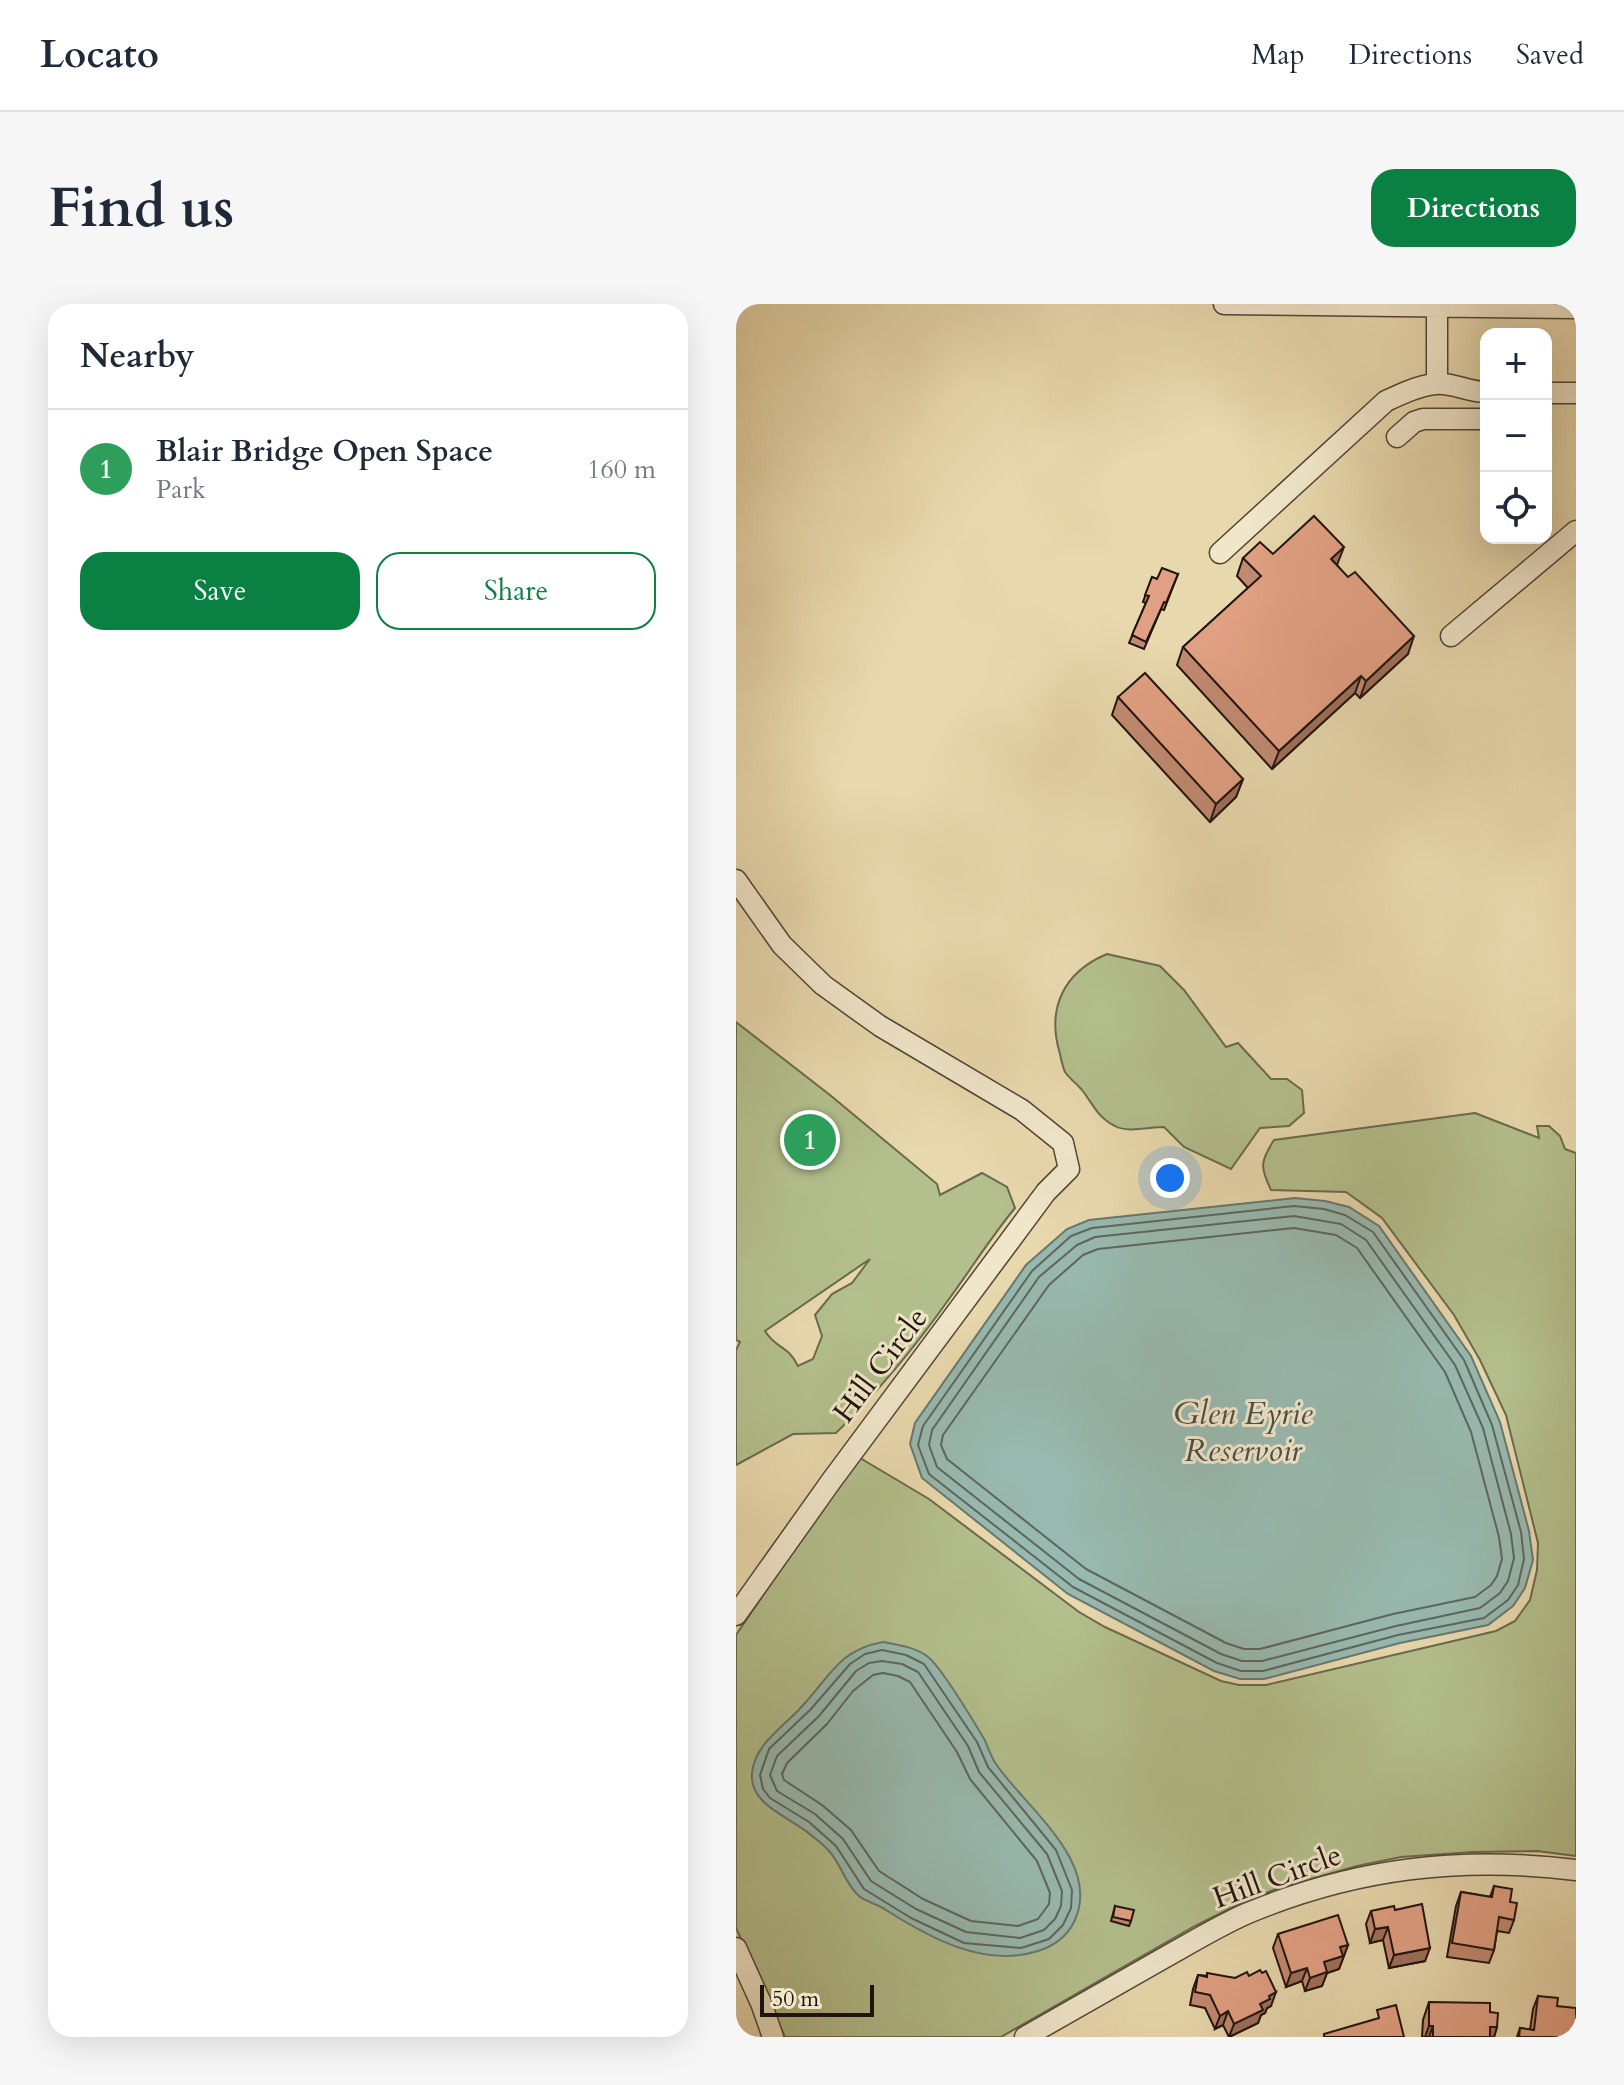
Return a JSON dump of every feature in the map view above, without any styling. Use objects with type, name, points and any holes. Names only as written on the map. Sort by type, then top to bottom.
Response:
[{"type":"street","points":[[1224,304],[1576,308]]},
{"type":"street","points":[[1437,306],[1437,384]]},
{"type":"street","points":[[1220,553],[1386,401],[1437,384],[1480,392]]},
{"type":"street","points":[[1552,393],[1576,393]]},
{"type":"street","points":[[1397,437],[1414,422],[1423,419],[1480,419]]},
{"type":"street","points":[[1451,636],[1576,531]]},
{"type":"street","name":"Hill Circle","points":[[736,880],[782,945],[823,985],[880,1026],[1022,1110],[1063,1143],[1069,1169],[1046,1192],[841,1467],[736,1615]]},
{"type":"street","name":"Hill Circle","points":[[1025,2037],[1057,2029],[1233,1920],[1320,1888],[1397,1870],[1437,1865],[1515,1864],[1576,1870]]},
{"type":"street","points":[[736,1948],[773,2037]]},
{"type":"green space","points":[[1107,954],[1160,966],[1184,990],[1226,1047],[1238,1043],[1271,1079],[1287,1079],[1302,1090],[1304,1113],[1289,1126],[1260,1128],[1231,1169],[1184,1147],[1164,1127],[1126,1129],[1104,1119],[1065,1072],[1055,1022],[1057,1007],[1070,981]]},
{"type":"green space","points":[[736,1022],[937,1184],[940,1195],[982,1173],[1007,1187],[1015,1208],[909,1352],[836,1433],[793,1434],[736,1465],[736,1350],[740,1342],[736,1340]],"holes":[[[870,1259],[852,1283],[832,1294],[815,1315],[822,1336],[813,1359],[798,1366],[790,1354],[765,1331]]]},
{"type":"green space","points":[[1475,1113],[1539,1138],[1537,1126],[1549,1126],[1560,1136],[1565,1149],[1576,1153],[1576,1856],[1537,1851],[1401,1857],[1276,1889],[1195,1926],[1001,2037],[785,2037],[736,1928],[736,1635],[831,1495],[860,1458],[929,1499],[1079,1612],[1221,1681],[1266,1685],[1496,1631],[1515,1621],[1530,1600],[1537,1570],[1538,1543],[1506,1415],[1480,1360],[1454,1315],[1382,1218],[1346,1192],[1271,1190],[1263,1170],[1264,1159],[1274,1140]]},
{"type":"water","name":"Glen Eyrie Reservoir","points":[[1295,1198],[1349,1207],[1379,1226],[1471,1356],[1500,1422],[1529,1531],[1533,1560],[1525,1588],[1513,1606],[1488,1625],[1400,1643],[1264,1679],[1240,1679],[1214,1671],[1068,1594],[922,1478],[910,1444],[915,1423],[1026,1265],[1067,1229],[1089,1220]]},
{"type":"water","points":[[883,1642],[918,1651],[933,1662],[985,1740],[996,1764],[1070,1857],[1078,1878],[1080,1900],[1071,1928],[1054,1944],[1038,1951],[998,1956],[958,1947],[921,1931],[859,1896],[825,1847],[773,1810],[757,1794],[752,1773],[754,1762],[765,1743],[798,1711],[838,1664],[856,1651]]},
{"type":"building","points":[[1314,516],[1344,547],[1331,559],[1348,577],[1355,572],[1414,636],[1366,681],[1361,676],[1279,751],[1183,647],[1261,576],[1243,558],[1260,542],[1273,554]]},
{"type":"building","points":[[1162,568],[1178,574],[1146,642],[1132,635],[1149,596],[1145,595],[1152,577],[1157,579]]},
{"type":"building","points":[[1145,673],[1243,779],[1216,804],[1118,697]]},
{"type":"building","points":[[1494,1886],[1512,1889],[1510,1902],[1517,1903],[1514,1920],[1499,1917],[1494,1950],[1452,1943],[1461,1892],[1492,1897]]},
{"type":"building","points":[[1422,1904],[1430,1948],[1394,1955],[1388,1927],[1375,1929],[1371,1911]]},
{"type":"building","points":[[1115,1906],[1134,1910],[1131,1921],[1113,1917]]},
{"type":"building","points":[[1338,1915],[1348,1945],[1340,1947],[1343,1956],[1324,1962],[1327,1972],[1310,1978],[1307,1968],[1291,1973],[1278,1934]]},
{"type":"building","points":[[1260,1970],[1262,1973],[1266,1971],[1276,1992],[1260,2004],[1263,2010],[1234,2024],[1228,2011],[1220,2016],[1210,1995],[1195,1992],[1198,1975],[1207,1977],[1207,1973],[1235,1978]]},
{"type":"building","points":[[1538,1996],[1558,1998],[1557,2006],[1576,2008],[1576,2037],[1519,2037],[1520,2028],[1534,2030]]},
{"type":"building","points":[[1429,2002],[1490,2003],[1490,2012],[1498,2013],[1497,2027],[1490,2027],[1490,2037],[1433,2037],[1433,2026],[1429,2026]]},
{"type":"building","points":[[1396,2005],[1404,2037],[1324,2037],[1324,2034],[1379,2018],[1377,2010]]},
{"type":"place","name":"Blair Bridge Open Space","points":[[810,1140]]}]
